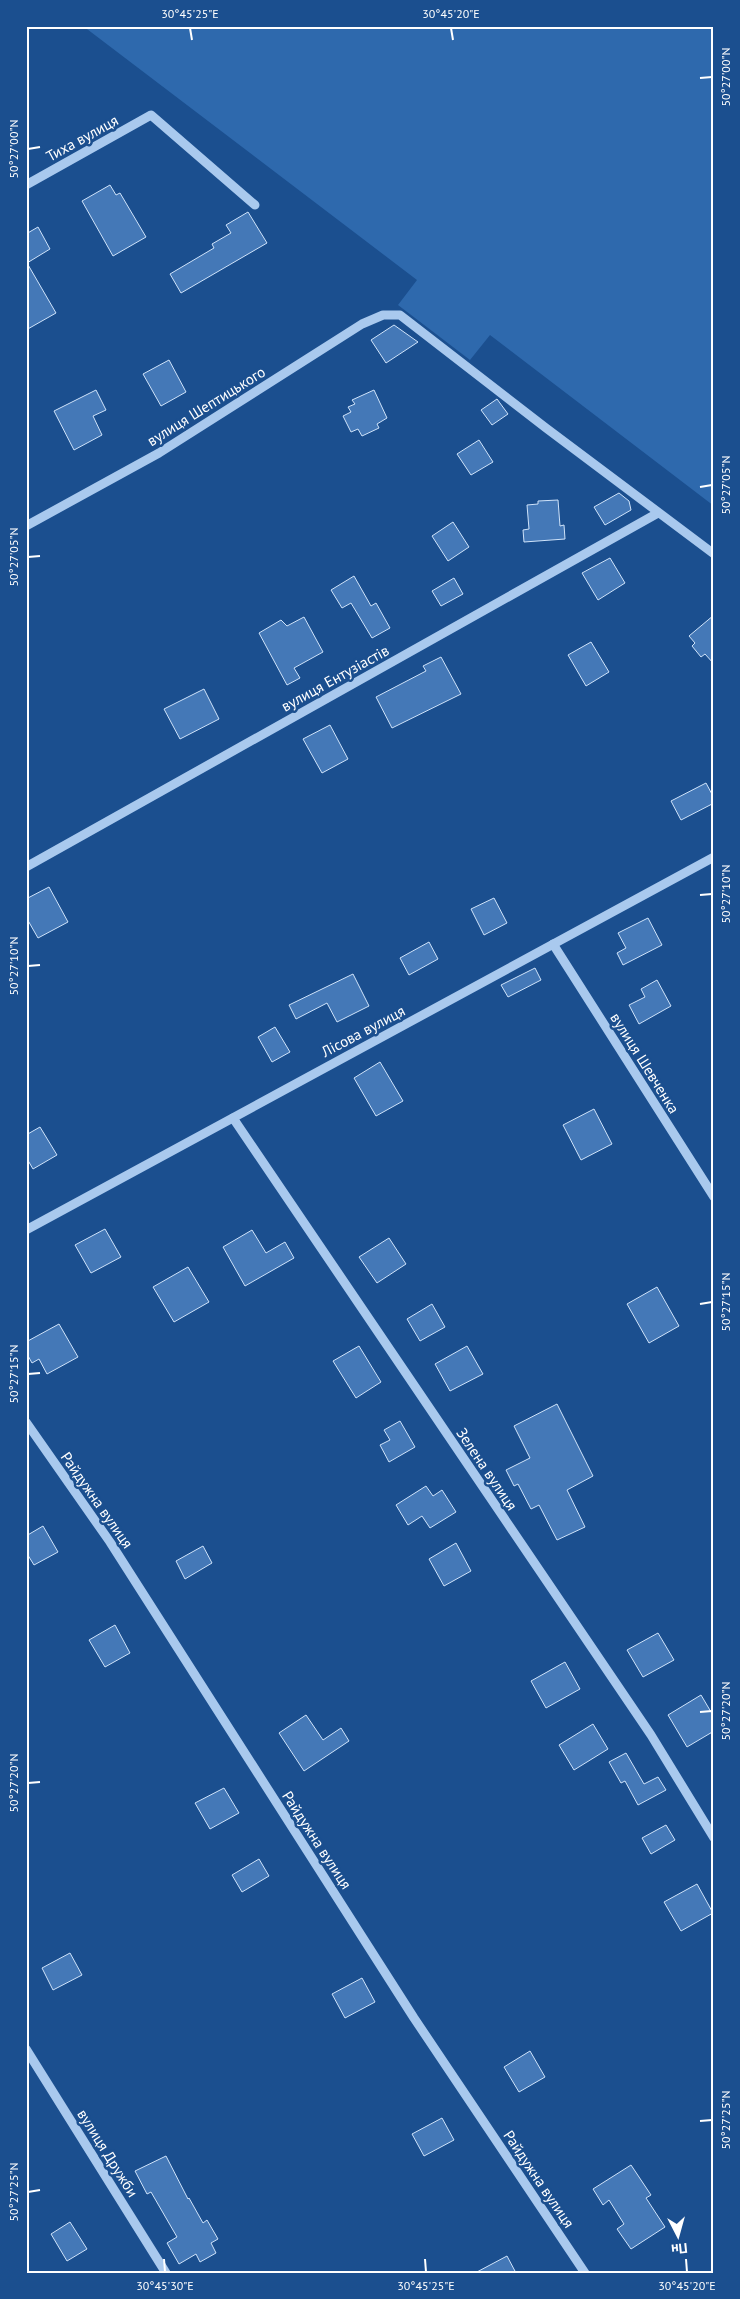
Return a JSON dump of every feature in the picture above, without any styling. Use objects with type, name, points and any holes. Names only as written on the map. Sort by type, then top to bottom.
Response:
[{"type":"street","name":"Тиха вулиця","points":[[26,185],[151,115],[255,205]]},
{"type":"street","name":"вулиця Шептицького","points":[[26,526],[159,453],[362,324],[383,315],[400,315],[658,512]]},
{"type":"street","points":[[658,512],[714,554]]},
{"type":"street","name":"вулиця Ентузіастів","points":[[26,867],[658,512]]},
{"type":"street","name":"Лісова вулиця","points":[[26,1230],[714,857]]},
{"type":"street","name":"вулиця Шевченка","points":[[553,944],[714,1197]]},
{"type":"street","name":"Зелена вулиця","points":[[233,1118],[645,1727],[714,1838]]},
{"type":"street","name":"Райдужна вулиця","points":[[26,1422],[110,1542],[414,2018],[585,2273]]},
{"type":"street","name":"вулиця Дружби","points":[[26,2049],[166,2273]]},
{"type":"shaded area","points":[[83,26],[714,26],[714,506],[490,335],[470,360],[398,305],[417,280]]},
{"type":"building","points":[[110,185],[116,195],[120,193],[146,237],[113,256],[82,201]]},
{"type":"building","points":[[248,212],[267,243],[181,293],[170,274],[214,248],[212,244],[231,233],[226,225]]},
{"type":"building","points":[[38,227],[50,249],[27,263],[56,313],[26,330],[26,234]]},
{"type":"building","points":[[394,325],[418,342],[386,363],[371,340]]},
{"type":"building","points":[[169,360],[186,392],[161,406],[143,374]]},
{"type":"building","points":[[96,390],[106,410],[93,416],[102,435],[74,450],[54,411]]},
{"type":"building","points":[[374,390],[387,418],[377,424],[379,428],[362,436],[358,429],[351,432],[343,416],[351,412],[348,407],[355,404],[352,400]]},
{"type":"building","points":[[497,399],[508,414],[492,425],[481,410]]},
{"type":"building","points":[[479,440],[493,462],[471,475],[457,454]]},
{"type":"building","points":[[619,493],[629,501],[631,510],[605,525],[594,507]]},
{"type":"building","points":[[558,500],[560,526],[564,525],[565,539],[524,542],[523,530],[529,529],[527,505],[538,504],[538,501]]},
{"type":"building","points":[[453,522],[469,547],[448,561],[432,536]]},
{"type":"building","points":[[610,558],[625,583],[598,600],[582,573]]},
{"type":"building","points":[[354,576],[371,606],[376,603],[390,628],[372,638],[351,603],[342,608],[331,590]]},
{"type":"building","points":[[454,578],[463,594],[441,606],[432,591]]},
{"type":"building","points":[[714,615],[714,664],[705,654],[701,657],[692,646],[695,643],[689,636]]},
{"type":"building","points":[[304,617],[323,652],[294,668],[300,678],[287,685],[259,633],[281,620],[287,626]]},
{"type":"building","points":[[591,642],[609,672],[586,686],[568,655]]},
{"type":"building","points":[[441,657],[461,694],[392,728],[376,697],[426,671],[423,666]]},
{"type":"building","points":[[204,689],[219,719],[180,739],[164,709]]},
{"type":"building","points":[[330,725],[348,759],[322,773],[303,739]]},
{"type":"building","points":[[706,783],[714,798],[714,803],[681,820],[671,801]]},
{"type":"building","points":[[49,887],[68,922],[38,938],[26,917],[26,899]]},
{"type":"building","points":[[494,898],[507,923],[484,935],[471,909]]},
{"type":"building","points":[[648,918],[662,945],[623,965],[617,953],[626,948],[618,933]]},
{"type":"building","points":[[429,942],[438,959],[409,975],[400,958]]},
{"type":"building","points":[[535,968],[541,980],[508,997],[501,985]]},
{"type":"building","points":[[353,974],[369,1006],[337,1022],[327,1003],[296,1019],[289,1005]]},
{"type":"building","points":[[657,980],[671,1006],[639,1024],[629,1005],[645,997],[641,989]]},
{"type":"building","points":[[275,1027],[290,1052],[272,1062],[258,1037]]},
{"type":"building","points":[[380,1062],[403,1101],[376,1116],[354,1078]]},
{"type":"building","points":[[594,1109],[612,1144],[581,1160],[563,1125]]},
{"type":"building","points":[[40,1127],[57,1155],[33,1169],[26,1157],[26,1135]]},
{"type":"building","points":[[105,1229],[121,1257],[91,1273],[75,1245]]},
{"type":"building","points":[[252,1230],[266,1253],[285,1242],[294,1258],[245,1286],[223,1247]]},
{"type":"building","points":[[389,1238],[406,1264],[377,1283],[359,1257]]},
{"type":"building","points":[[188,1267],[209,1302],[174,1322],[153,1287]]},
{"type":"building","points":[[657,1287],[679,1326],[649,1343],[627,1304]]},
{"type":"building","points":[[432,1304],[445,1327],[420,1341],[407,1319]]},
{"type":"building","points":[[59,1324],[78,1357],[47,1374],[39,1359],[32,1363],[26,1352],[26,1342]]},
{"type":"building","points":[[359,1346],[381,1382],[356,1398],[333,1361]]},
{"type":"building","points":[[467,1346],[483,1374],[450,1391],[435,1364]]},
{"type":"building","points":[[557,1404],[593,1476],[567,1490],[585,1527],[557,1540],[539,1505],[531,1509],[518,1484],[514,1486],[506,1470],[530,1458],[514,1426]]},
{"type":"building","points":[[400,1421],[415,1447],[389,1462],[380,1445],[390,1440],[384,1430]]},
{"type":"building","points":[[426,1486],[433,1496],[442,1490],[456,1512],[430,1528],[422,1516],[408,1525],[396,1505]]},
{"type":"building","points":[[43,1526],[58,1552],[34,1565],[26,1552],[26,1536]]},
{"type":"building","points":[[456,1543],[471,1571],[444,1586],[429,1559]]},
{"type":"building","points":[[203,1546],[212,1563],[185,1579],[176,1561]]},
{"type":"building","points":[[115,1625],[130,1653],[105,1667],[89,1640]]},
{"type":"building","points":[[658,1633],[674,1660],[643,1677],[627,1650]]},
{"type":"building","points":[[565,1662],[580,1689],[546,1708],[531,1681]]},
{"type":"building","points":[[701,1695],[714,1717],[714,1731],[687,1747],[668,1715]]},
{"type":"building","points":[[306,1715],[323,1740],[341,1728],[349,1741],[304,1771],[279,1733]]},
{"type":"building","points":[[593,1724],[608,1749],[574,1770],[559,1745]]},
{"type":"building","points":[[626,1753],[644,1784],[658,1777],[666,1790],[638,1805],[625,1781],[621,1783],[609,1762]]},
{"type":"building","points":[[224,1788],[239,1813],[210,1829],[195,1803]]},
{"type":"building","points":[[666,1825],[675,1840],[651,1854],[642,1838]]},
{"type":"building","points":[[259,1859],[269,1876],[242,1892],[232,1875]]},
{"type":"building","points":[[697,1884],[713,1913],[681,1931],[664,1902]]},
{"type":"building","points":[[70,1953],[82,1975],[53,1990],[42,1968]]},
{"type":"building","points":[[362,1978],[375,2002],[345,2018],[332,1994]]},
{"type":"building","points":[[530,2051],[545,2077],[519,2092],[504,2067]]},
{"type":"building","points":[[442,2118],[454,2140],[424,2156],[412,2134]]},
{"type":"building","points":[[166,2156],[188,2199],[203,2223],[207,2220],[218,2239],[211,2243],[216,2253],[200,2262],[196,2254],[179,2264],[167,2243],[177,2237],[151,2192],[147,2194],[135,2171]]},
{"type":"building","points":[[631,2165],[651,2195],[646,2198],[665,2227],[631,2249],[617,2229],[624,2224],[609,2200],[603,2205],[593,2189]]},
{"type":"building","points":[[70,2222],[87,2249],[67,2261],[51,2234]]},
{"type":"building","points":[[507,2256],[516,2273],[475,2273]]}]
